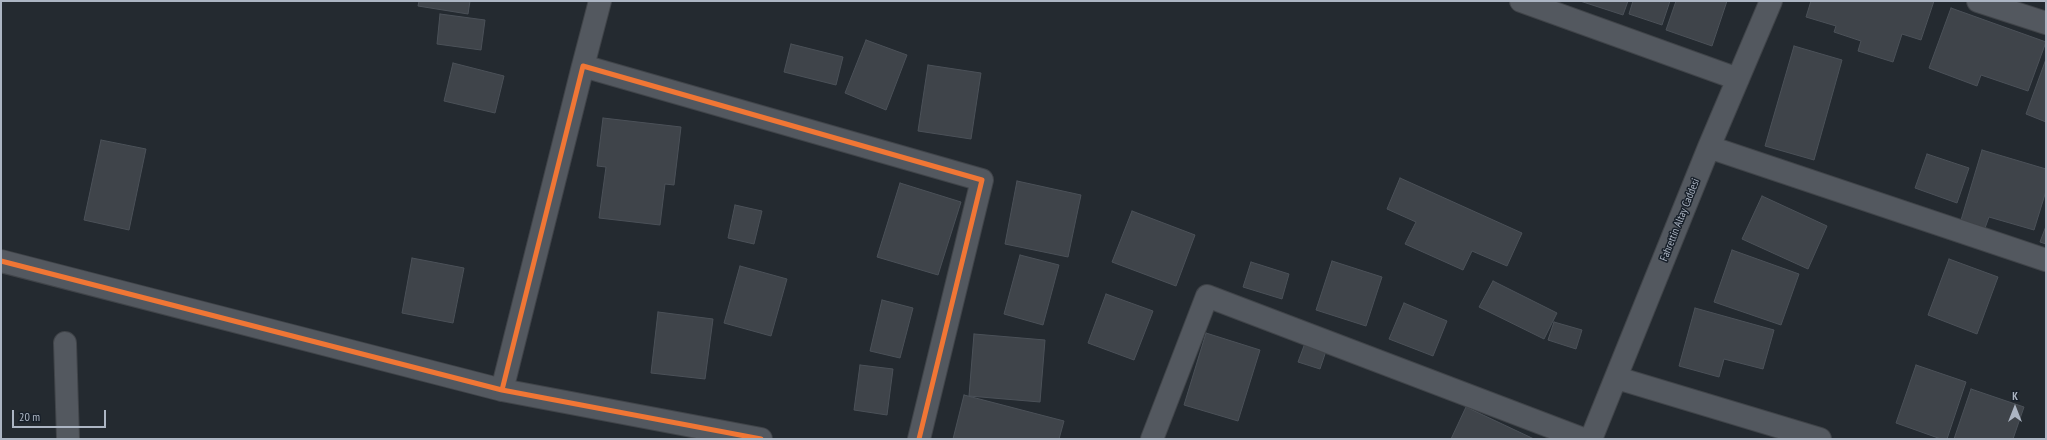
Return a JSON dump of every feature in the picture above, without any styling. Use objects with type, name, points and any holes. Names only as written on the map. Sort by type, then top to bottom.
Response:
[{"type":"street","points":[[502,390],[600,1]]},
{"type":"street","points":[[1521,1],[1738,79]]},
{"type":"street","name":"Fahrettin Altay Caddesi","points":[[1591,439],[1771,1]]},
{"type":"street","points":[[1978,1],[2046,23]]},
{"type":"street","points":[[583,66],[982,180],[919,439]]},
{"type":"street","points":[[1710,147],[2046,260]]},
{"type":"street","points":[[1,261],[502,390],[761,439]]},
{"type":"street","points":[[1152,439],[1207,296],[1583,439]]},
{"type":"street","points":[[65,343],[68,439]]},
{"type":"street","points":[[1617,378],[1820,439]]},
{"type":"building","points":[[419,1],[470,1],[468,14],[418,6]]},
{"type":"building","points":[[1580,1],[1628,1],[1623,15]]},
{"type":"building","points":[[1633,1],[1670,1],[1662,25],[1629,14]]},
{"type":"building","points":[[1676,1],[1727,1],[1712,46],[1666,30]]},
{"type":"building","points":[[1811,1],[1934,1],[1921,40],[1902,34],[1893,62],[1858,51],[1861,41],[1834,32],[1836,26],[1806,17]]},
{"type":"building","points":[[1951,8],[2046,42],[2028,91],[1981,75],[1977,86],[1929,68]]},
{"type":"building","points":[[440,14],[485,20],[481,50],[437,44]]},
{"type":"building","points":[[866,40],[907,55],[886,110],[845,93]]},
{"type":"building","points":[[791,44],[843,57],[836,85],[784,72]]},
{"type":"building","points":[[1794,46],[1842,60],[1814,160],[1765,146]]},
{"type":"building","points":[[2046,59],[2046,122],[2026,114]]},
{"type":"building","points":[[453,63],[504,76],[495,113],[444,101]]},
{"type":"building","points":[[928,65],[981,73],[971,139],[918,131]]},
{"type":"building","points":[[603,118],[681,127],[674,185],[665,184],[660,225],[599,218],[606,167],[597,166]]},
{"type":"building","points":[[101,140],[146,149],[129,230],[84,220]]},
{"type":"building","points":[[1982,150],[2046,169],[2046,191],[2034,230],[1989,217],[1985,228],[1961,220]]},
{"type":"building","points":[[1927,154],[1969,168],[1957,203],[1915,188]]},
{"type":"building","points":[[1400,178],[1522,233],[1507,266],[1472,251],[1463,270],[1405,244],[1416,222],[1387,209]]},
{"type":"building","points":[[1017,181],[1081,195],[1068,257],[1005,244]]},
{"type":"building","points":[[900,183],[961,202],[938,275],[877,257]]},
{"type":"building","points":[[1762,196],[1827,226],[1808,269],[1742,239]]},
{"type":"building","points":[[735,205],[762,211],[754,244],[728,238]]},
{"type":"building","points":[[1132,211],[1195,235],[1176,286],[1112,262]]},
{"type":"building","points":[[2046,226],[2046,244],[2040,242]]},
{"type":"building","points":[[1732,250],[1799,274],[1781,325],[1714,302]]},
{"type":"building","points":[[1020,255],[1059,265],[1043,325],[1004,314]]},
{"type":"building","points":[[412,258],[464,268],[453,323],[402,313]]},
{"type":"building","points":[[1949,259],[1998,277],[1977,334],[1928,315]]},
{"type":"building","points":[[1332,261],[1382,277],[1366,326],[1316,310]]},
{"type":"building","points":[[1251,262],[1289,274],[1282,299],[1243,287]]},
{"type":"building","points":[[740,266],[787,279],[771,336],[724,323]]},
{"type":"building","points":[[1493,281],[1557,313],[1544,339],[1479,307]]},
{"type":"building","points":[[1106,294],[1153,311],[1134,360],[1088,343]]},
{"type":"building","points":[[882,300],[913,308],[900,358],[870,351]]},
{"type":"building","points":[[1404,303],[1447,321],[1433,356],[1389,339]]},
{"type":"building","points":[[1695,308],[1774,330],[1763,369],[1724,359],[1719,377],[1679,366]]},
{"type":"building","points":[[658,312],[713,319],[705,379],[651,373]]},
{"type":"building","points":[[1554,322],[1582,330],[1576,349],[1548,340]]},
{"type":"building","points":[[1206,333],[1260,350],[1238,421],[1184,405]]},
{"type":"building","points":[[974,334],[1045,340],[1040,402],[969,396]]},
{"type":"building","points":[[1308,335],[1329,342],[1320,369],[1298,362]]},
{"type":"building","points":[[860,365],[893,369],[887,415],[854,410]]},
{"type":"building","points":[[1916,365],[1966,382],[1947,439],[1941,439],[1896,423]]},
{"type":"building","points":[[1971,389],[2024,407],[2013,439],[1954,439]]},
{"type":"building","points":[[964,395],[1064,421],[1059,439],[953,439]]},
{"type":"building","points":[[1466,407],[1534,439],[1451,439]]},
{"type":"cycle path","points":[[502,390],[583,66],[982,180],[919,439]]},
{"type":"cycle path","points":[[1,261],[502,390],[761,439]]}]
